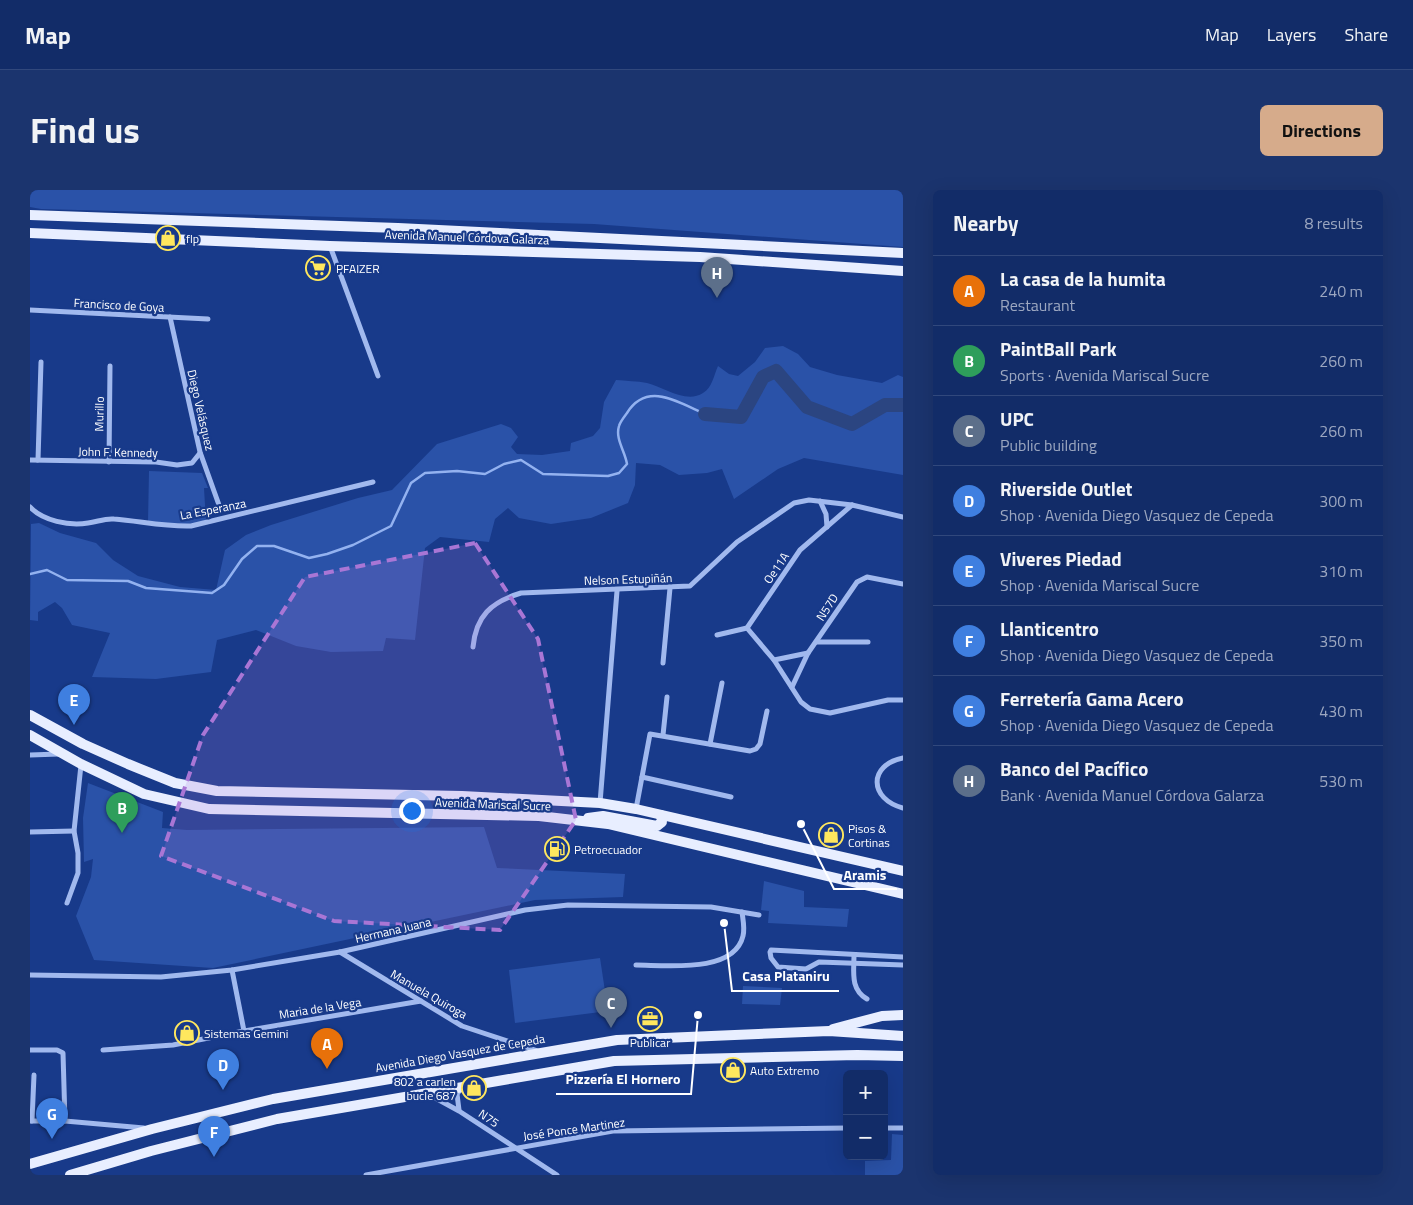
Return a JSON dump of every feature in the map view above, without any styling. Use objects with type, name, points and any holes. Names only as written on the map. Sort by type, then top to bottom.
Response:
[{"type":"main road","name":"Avenida Manuel Córdova Galarza","points":[[30,215],[903,253]]},
{"type":"main road","name":"Avenida Manuel Córdova Galarza","points":[[30,233],[330,246],[758,260],[903,271]]},
{"type":"main road","points":[[545,236],[545,252]]},
{"type":"main road","points":[[646,256],[647,242]]},
{"type":"main road","name":"Avenida Mariscal Sucre","points":[[30,715],[83,744],[175,783],[217,790],[462,796],[600,804],[636,809],[903,871]]},
{"type":"main road","name":"Avenida Mariscal Sucre","points":[[30,735],[81,764],[144,794],[208,809],[539,816],[608,824],[903,894]]},
{"type":"main road","points":[[396,813],[392,808],[394,802],[442,802],[462,796]]},
{"type":"main road","points":[[575,820],[603,816],[657,826],[662,822],[661,815]]},
{"type":"main road","points":[[829,1031],[858,1021],[882,1016],[903,1015]]},
{"type":"main road","name":"Avenida Diego Vasquez de Cepeda","points":[[30,1164],[152,1128],[273,1098],[617,1040],[829,1031],[903,1036]]},
{"type":"main road","points":[[70,1175],[151,1151],[277,1119],[614,1061],[856,1055],[903,1056]]},
{"type":"street","points":[[330,246],[378,376]]},
{"type":"street","name":"Francisco de Goya","points":[[30,310],[208,318]]},
{"type":"street","name":"Diego Velásquez","points":[[170,317],[200,452],[219,505]]},
{"type":"street","points":[[38,460],[41,362]]},
{"type":"street","name":"Murillo","points":[[108,462],[110,366]]},
{"type":"street","name":"John F. Kennedy","points":[[30,460],[188,464],[195,460],[200,452]]},
{"type":"street","name":"La Esperanza","points":[[30,507],[43,516],[67,523],[87,524],[112,518],[163,526],[191,526],[373,482]]},
{"type":"street","points":[[820,501],[826,514],[827,526]]},
{"type":"street","name":"Nelson Estupiñán","points":[[473,648],[475,631],[482,618],[492,606],[503,598],[521,593],[690,586],[737,542],[794,503],[820,501],[852,505],[903,517]]},
{"type":"street","name":"Oe11A","points":[[747,628],[800,550],[852,505]]},
{"type":"street","name":"N57D","points":[[792,686],[808,653],[857,582],[867,577],[903,584]]},
{"type":"street","points":[[663,663],[670,588]]},
{"type":"street","points":[[600,804],[617,590]]},
{"type":"street","points":[[717,635],[747,628],[774,660],[801,702],[810,709],[830,714],[888,700],[903,700]]},
{"type":"street","points":[[816,642],[868,642]]},
{"type":"street","points":[[774,660],[808,653]]},
{"type":"street","points":[[710,744],[722,682]]},
{"type":"street","points":[[663,735],[667,697]]},
{"type":"street","points":[[636,809],[650,734],[750,752],[760,744],[767,711]]},
{"type":"street","points":[[30,755],[63,754]]},
{"type":"street","points":[[903,758],[891,762],[882,768],[878,776],[877,788],[886,802],[903,808]]},
{"type":"street","points":[[67,903],[78,873],[78,853],[74,831],[81,764]]},
{"type":"street","points":[[642,777],[731,797]]},
{"type":"street","points":[[30,832],[74,831]]},
{"type":"street","name":"Hermana Juana","points":[[30,975],[161,977],[232,970],[340,952],[525,910],[568,905],[710,907],[759,916]]},
{"type":"street","points":[[636,965],[694,966],[726,956],[741,942],[743,935],[742,912]]},
{"type":"street","points":[[903,957],[771,950],[770,952],[771,958],[778,967],[806,969],[819,962],[903,965]]},
{"type":"street","name":"Manuela Quiroga","points":[[340,952],[462,1026],[541,1052]]},
{"type":"street","points":[[819,952],[819,962]]},
{"type":"street","points":[[854,955],[856,989],[867,999]]},
{"type":"street","points":[[887,964],[888,956]]},
{"type":"street","points":[[232,970],[244,1031]]},
{"type":"street","name":"Maria de la Vega","points":[[103,1050],[174,1046],[244,1031],[421,1001]]},
{"type":"street","points":[[30,1050],[60,1051],[63,1053],[65,1121]]},
{"type":"street","points":[[34,1075],[31,1121],[65,1121],[152,1128]]},
{"type":"street","name":"N75","points":[[460,1111],[457,1094],[463,1086]]},
{"type":"street","name":"N75","points":[[426,1093],[460,1111],[557,1175]]},
{"type":"street","name":"José Ponce Martinez","points":[[366,1175],[613,1132],[843,1128]]},
{"type":"street","points":[[888,1128],[903,1128]]},
{"type":"highlighted area","points":[[475,543],[538,639],[576,820],[500,930],[334,921],[161,856],[203,735],[305,577]]},
{"type":"shaded area","points":[[30,190],[903,190],[903,247],[594,224],[41,209],[30,207]]},
{"type":"shaded area","points":[[783,346],[798,354],[810,367],[837,375],[882,383],[898,375],[903,377],[903,475],[804,458],[778,469],[734,499],[722,469],[707,473],[679,475],[660,465],[636,463],[635,485],[628,503],[591,518],[551,524],[519,518],[508,508],[495,519],[489,542],[440,537],[425,548],[415,640],[386,638],[383,651],[331,652],[296,646],[256,630],[217,640],[211,672],[156,679],[92,677],[110,633],[72,625],[62,608],[55,602],[38,612],[38,621],[30,620],[31,524],[39,523],[60,533],[96,543],[113,560],[138,576],[180,587],[216,590],[225,550],[246,535],[271,525],[358,498],[392,490],[437,444],[501,424],[511,428],[518,437],[511,447],[517,454],[542,455],[570,451],[571,443],[593,436],[600,428],[604,402],[616,380],[647,383],[682,396],[696,396],[709,388],[718,366],[729,374],[738,376],[755,362],[765,348]]},
{"type":"shaded area","points":[[149,471],[202,473],[208,488],[204,488],[206,522],[186,524],[148,522]]},
{"type":"shaded area","points":[[88,783],[163,812],[162,828],[187,830],[484,827],[497,868],[625,874],[623,897],[535,900],[213,968],[94,960],[76,916],[91,877],[93,859],[84,862],[83,818]]},
{"type":"shaded area","points":[[764,881],[804,891],[804,907],[849,909],[847,927],[768,923],[769,911],[761,910]]},
{"type":"shaded area","points":[[600,958],[608,1011],[515,1023],[509,970]]},
{"type":"shaded area","points":[[743,986],[782,988],[780,1005],[742,1004]]},
{"type":"shaded area","points":[[892,1134],[903,1135],[903,1175],[865,1175],[865,1161],[891,1160]]},
{"type":"waterway","points":[[705,414],[741,417],[763,377],[776,371],[807,407],[852,424],[885,405],[903,405]]},
{"type":"waterway","points":[[30,574],[47,570],[67,580],[128,581],[146,588],[212,593],[224,585],[242,559],[257,546],[274,546],[309,558],[353,545],[391,526],[411,483],[425,473],[457,471],[485,474],[504,464],[521,460],[543,474],[608,476],[619,473],[627,464],[618,431],[621,421],[635,403],[653,396],[663,397],[705,414]]},
{"type":"place","name":"flp","points":[[168,238]]},
{"type":"place","name":"PFAIZER","points":[[318,268]]},
{"type":"place","name":"Banco del Pacífico","points":[[717,298]]},
{"type":"place","name":"Viveres Piedad","points":[[74,725]]},
{"type":"place","name":"Aramis","points":[[801,824]]},
{"type":"place","name":"PaintBall Park","points":[[122,833]]},
{"type":"place","name":"Pisos & Cortinas","points":[[831,835]]},
{"type":"place","name":"Petroecuador","points":[[557,849]]},
{"type":"place","name":"Casa Plataniru","points":[[724,923]]},
{"type":"place","name":"Pizzería El Hornero","points":[[698,1015]]},
{"type":"place","name":"Publicar","points":[[650,1019]]},
{"type":"place","name":"UPC","points":[[611,1028]]},
{"type":"place","name":"Sistemas Gemini","points":[[187,1033]]},
{"type":"place","name":"La casa de la humita","points":[[327,1069]]},
{"type":"place","name":"Auto Extremo","points":[[733,1070]]},
{"type":"place","name":"802 a carlen bucle 687","points":[[474,1088]]},
{"type":"place","name":"Riverside Outlet","points":[[223,1090]]},
{"type":"place","name":"Ferretería Gama Acero","points":[[52,1139]]},
{"type":"place","name":"Llanticentro","points":[[214,1157]]}]
